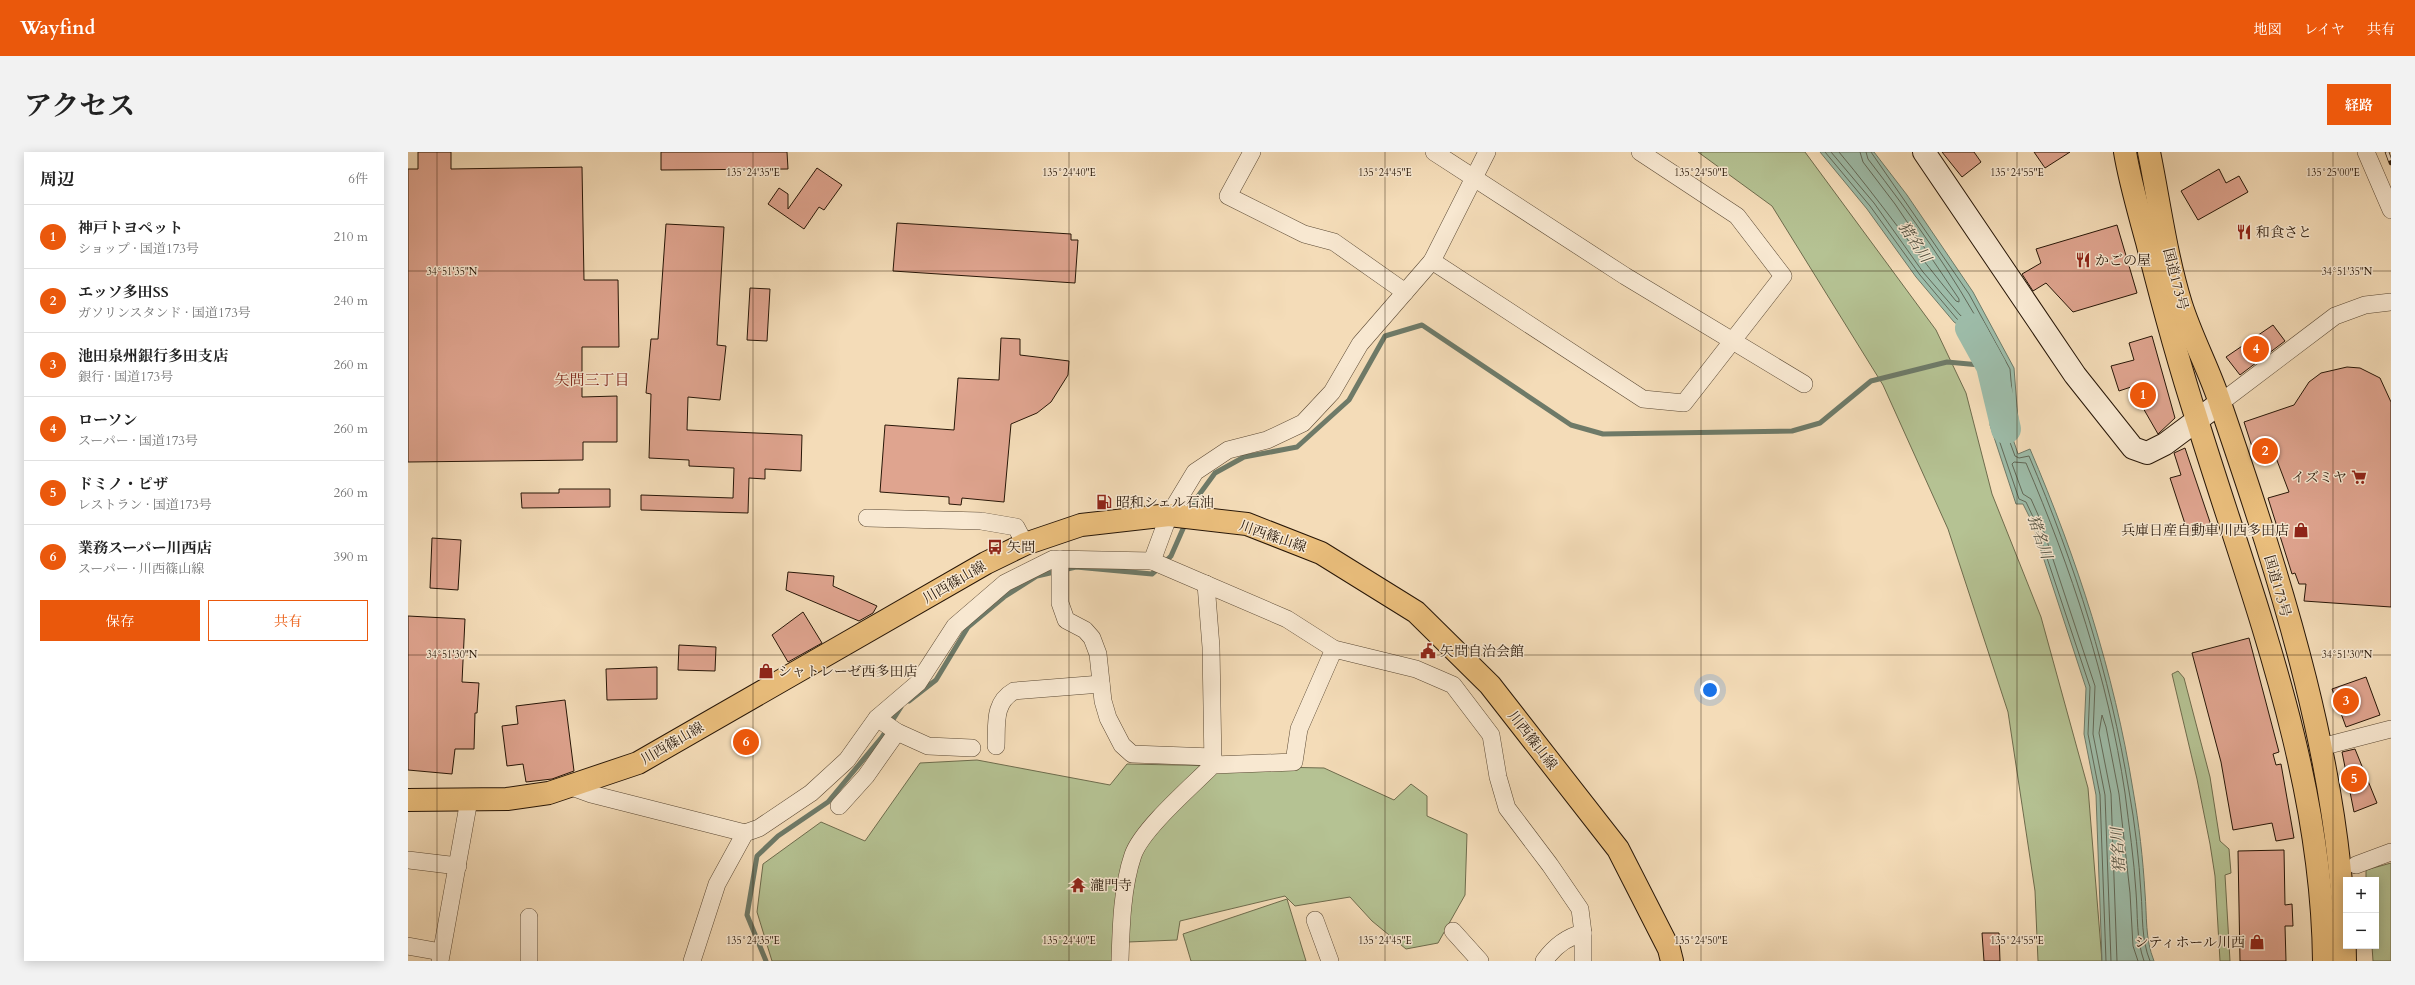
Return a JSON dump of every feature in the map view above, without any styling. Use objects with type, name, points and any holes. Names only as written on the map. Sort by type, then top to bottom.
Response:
[{"type":"main road","name":"国道173号","points":[[2125,152],[2159,292],[2196,420],[2264,625],[2297,745],[2315,849],[2324,961]]},
{"type":"main road","name":"国道173号","points":[[2152,153],[2181,303],[2220,403],[2288,618],[2321,747],[2334,818],[2344,910],[2345,961]]},
{"type":"main road","name":"川西篠山線","points":[[408,800],[507,800],[549,793],[638,763],[986,563],[1025,544],[1081,525],[1169,515],[1247,524],[1321,553],[1416,612],[1490,685],[1618,849],[1669,949],[1672,961]]},
{"type":"street","points":[[1252,152],[1228,196],[1304,234],[1334,242],[1405,292]]},
{"type":"street","points":[[1434,152],[1625,276],[1804,384]]},
{"type":"street","points":[[1152,561],[1169,515],[1195,472],[1228,450],[1267,440],[1303,423],[1332,392],[1360,344],[1432,261],[1487,152]]},
{"type":"street","points":[[1432,261],[1643,399],[1684,404],[1783,276],[1737,216],[1640,152]]},
{"type":"street","points":[[1924,152],[2075,375],[2134,448],[2147,453],[2165,444],[2335,316],[2364,305],[2391,302]]},
{"type":"street","points":[[2366,152],[2391,210]]},
{"type":"street","points":[[867,518],[981,521],[1016,527],[1025,544]]},
{"type":"street","points":[[569,786],[591,794],[745,833],[759,828],[811,793],[847,760],[877,718],[918,683],[955,626],[1005,583],[1053,559],[1152,561],[1287,619],[1334,649],[1416,669],[1453,685],[1491,735],[1498,777],[1507,808],[1550,865],[1580,909],[1583,933],[1583,961]]},
{"type":"street","points":[[1060,559],[1060,603],[1066,620],[1085,630],[1092,638],[1098,654],[1103,701],[1108,718],[1122,744],[1132,754],[1213,761],[1294,762],[1300,729],[1334,649]]},
{"type":"street","points":[[1120,961],[1121,918],[1134,854],[1156,822],[1213,761],[1211,647],[1206,584]]},
{"type":"street","points":[[996,746],[999,704],[1005,696],[1014,691],[1101,684]]},
{"type":"street","points":[[877,718],[897,732],[928,746],[972,748]]},
{"type":"street","points":[[2321,747],[2391,729]]},
{"type":"street","points":[[840,806],[866,776],[897,732]]},
{"type":"street","points":[[408,946],[440,957],[469,800]]},
{"type":"street","points":[[692,961],[717,884],[745,833]]},
{"type":"street","points":[[2356,865],[2391,852]]},
{"type":"street","points":[[408,860],[458,866]]},
{"type":"street","points":[[529,917],[529,961]]},
{"type":"street","points":[[1315,920],[1330,961]]},
{"type":"street","points":[[1453,931],[1480,961]]},
{"type":"street","points":[[1544,961],[1552,950],[1572,936],[1583,933]]},
{"type":"shaded area","points":[[1698,152],[1805,152],[1936,330],[1966,393],[1992,494],[2041,617],[2088,788],[2102,961],[2038,961],[2035,891],[2008,712],[1948,529],[1883,385],[1772,206]]},
{"type":"shaded area","points":[[2178,671],[2184,678],[2210,777],[2220,841],[2229,849],[2231,873],[2225,875],[2230,961],[2220,961],[2215,876],[2197,779],[2172,674]]},
{"type":"shaded area","points":[[977,760],[1110,785],[1127,764],[1324,768],[1394,800],[1411,784],[1427,796],[1427,816],[1467,834],[1465,895],[1438,943],[1406,949],[1372,921],[1350,897],[1295,906],[1285,896],[1180,921],[1177,940],[1128,942],[1121,961],[772,961],[757,912],[763,864],[821,822],[865,841],[920,763]]},
{"type":"shaded area","points":[[2391,863],[2391,961],[2373,961],[2372,949],[2379,949],[2379,877],[2366,877],[2366,870]]},
{"type":"shaded area","points":[[1287,899],[1306,961],[1191,961],[1183,934]]},
{"type":"water","points":[[1820,152],[1874,152],[1907,195],[1973,292],[2014,368],[2018,420],[2008,424],[2018,454],[2030,449],[2047,490],[2092,616],[2116,702],[2137,816],[2143,867],[2148,936],[2154,961],[2102,961],[2096,795],[2084,734],[2086,688],[2031,520],[2023,504],[2016,504],[1990,425],[1993,401],[2000,377],[1966,330],[1954,322],[1916,277],[1867,209]]},
{"type":"building","points":[[418,152],[451,152],[451,169],[582,167],[584,280],[618,280],[619,347],[582,347],[582,397],[617,396],[617,442],[583,442],[583,460],[408,462],[408,169],[418,169]]},
{"type":"building","points":[[661,152],[787,152],[788,169],[661,170]]},
{"type":"building","points":[[1942,152],[1974,152],[1981,162],[1962,177]]},
{"type":"building","points":[[2034,152],[2070,152],[2045,168]]},
{"type":"building","points":[[817,168],[842,185],[824,210],[819,207],[804,229],[768,204],[779,188],[788,194],[788,209]]},
{"type":"building","points":[[2219,169],[2226,183],[2239,176],[2248,192],[2198,220],[2181,191]]},
{"type":"building","points":[[897,223],[1071,234],[1071,240],[1078,240],[1075,283],[893,271]]},
{"type":"building","points":[[666,224],[724,227],[717,345],[726,346],[720,400],[688,397],[687,430],[802,435],[801,471],[765,469],[765,479],[749,478],[748,513],[641,510],[641,495],[733,498],[734,468],[689,466],[689,460],[649,458],[651,394],[646,393],[651,339],[658,339]]},
{"type":"building","name":"かごの屋","points":[[2117,225],[2137,293],[2073,312],[2046,283],[2033,291],[2022,274],[2041,263],[2036,249]]},
{"type":"building","points":[[750,288],[770,289],[767,341],[747,340]]},
{"type":"building","points":[[2273,325],[2285,341],[2240,375],[2226,357]]},
{"type":"building","points":[[2152,336],[2175,418],[2158,434],[2131,387],[2119,391],[2111,366],[2134,360],[2129,343]]},
{"type":"building","points":[[1001,338],[1020,339],[1020,355],[1069,361],[1068,375],[1051,402],[1037,413],[1011,424],[1004,502],[962,498],[961,505],[949,504],[949,497],[880,492],[885,425],[954,430],[958,378],[999,380]]},
{"type":"building","points":[[2347,367],[2360,368],[2380,378],[2391,402],[2391,607],[2304,601],[2306,584],[2299,584],[2295,573],[2292,574],[2268,498],[2289,492],[2273,450],[2255,456],[2244,422],[2294,405],[2309,382],[2321,373]]},
{"type":"building","points":[[2185,448],[2212,528],[2189,536],[2170,478],[2181,475],[2174,453]]},
{"type":"building","points":[[559,489],[610,489],[610,507],[522,508],[521,493],[559,493]]},
{"type":"building","points":[[432,538],[461,540],[458,590],[430,588]]},
{"type":"building","points":[[788,572],[834,576],[833,586],[877,606],[873,613],[859,621],[786,590]]},
{"type":"building","points":[[803,612],[822,643],[788,662],[772,635]]},
{"type":"building","points":[[408,616],[465,619],[462,682],[479,683],[477,713],[475,713],[474,749],[455,749],[452,774],[408,770]]},
{"type":"building","points":[[2249,638],[2279,752],[2273,754],[2276,765],[2281,764],[2294,838],[2276,841],[2272,823],[2233,830],[2221,762],[2192,653]]},
{"type":"building","points":[[679,645],[716,647],[715,671],[678,670]]},
{"type":"building","points":[[657,667],[657,699],[607,700],[606,669]]},
{"type":"building","points":[[2366,677],[2380,715],[2346,727],[2332,689]]},
{"type":"building","points":[[565,700],[574,771],[552,779],[526,782],[523,764],[507,766],[502,726],[518,724],[516,706]]},
{"type":"building","points":[[2355,749],[2377,803],[2354,812],[2342,752]]},
{"type":"building","points":[[2284,850],[2285,905],[2292,904],[2293,926],[2285,926],[2286,961],[2240,961],[2238,851]]},
{"type":"building","points":[[1982,933],[1999,933],[2000,961],[1984,961]]},
{"type":"waterway","points":[[1190,513],[1196,499],[1215,473],[1244,457],[1297,447],[1349,400],[1385,336],[1422,325],[1571,425],[1603,434],[1792,431],[1820,423],[1871,381],[1947,362],[1991,366]]},
{"type":"waterway","name":"猪名川","points":[[1970,328],[1991,366],[2006,429]]},
{"type":"waterway","points":[[1165,562],[1171,556],[1186,522]]},
{"type":"waterway","points":[[909,701],[936,680],[968,627],[1004,597],[1037,576],[1076,567],[1152,574],[1159,568]]},
{"type":"waterway","points":[[766,961],[747,915],[757,856],[778,836],[828,802],[882,737],[901,707]]},
{"type":"railway","points":[[2387,152],[2391,163]]},
{"type":"place","name":"和食さと","points":[[2244,232]]},
{"type":"place","name":"かごの屋","points":[[2083,260]]},
{"type":"place","name":"ローソン","points":[[2256,349]]},
{"type":"place","name":"神戸トヨペット","points":[[2143,395]]},
{"type":"place","name":"エッソ多田SS","points":[[2265,451]]},
{"type":"place","name":"イズミヤ","points":[[2359,477]]},
{"type":"place","name":"昭和シェル石油","points":[[1104,502]]},
{"type":"place","name":"兵庫日産自動車川西多田店","points":[[2301,530]]},
{"type":"place","name":"矢問","points":[[995,547]]},
{"type":"place","name":"矢問自治会館","points":[[1428,651]]},
{"type":"place","name":"シャトレーゼ西多田店","points":[[766,671]]},
{"type":"place","name":"池田泉州銀行多田支店","points":[[2346,701]]},
{"type":"place","name":"業務スーパー川西店","points":[[746,742]]},
{"type":"place","name":"ドミノ・ピザ","points":[[2354,779]]},
{"type":"place","name":"瀧門寺","points":[[1078,885]]},
{"type":"place","name":"シティホール川西","points":[[2257,942]]},
{"type":"district","name":"矢問三丁目","points":[[592,380]]}]
